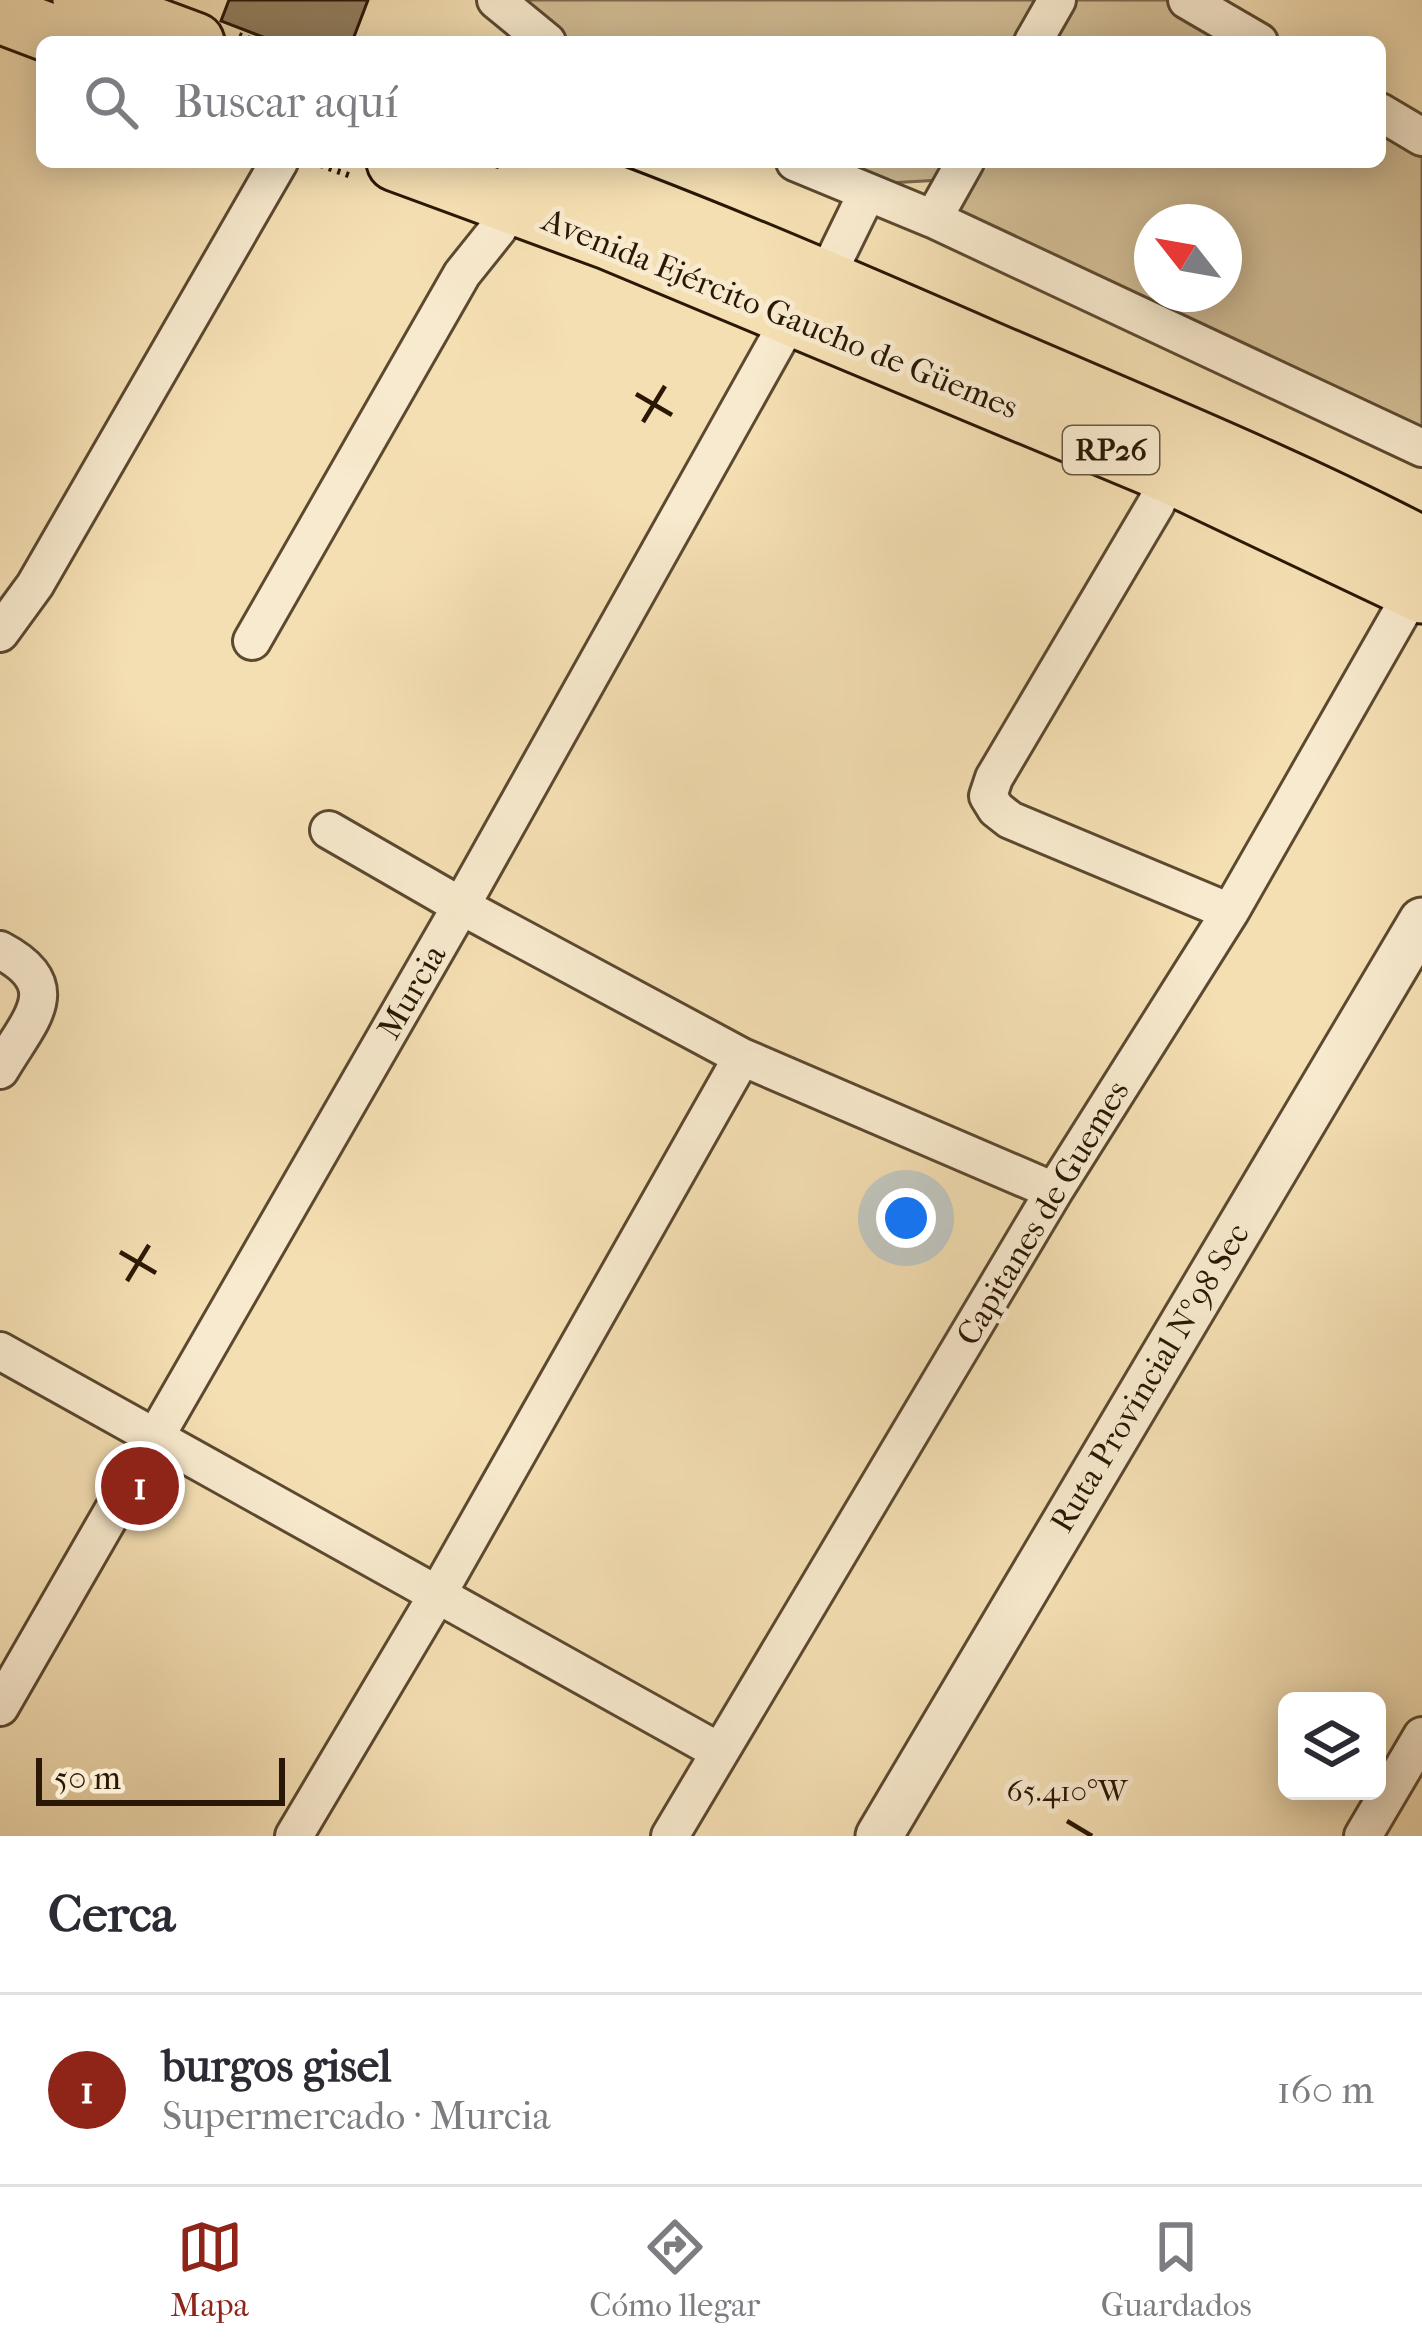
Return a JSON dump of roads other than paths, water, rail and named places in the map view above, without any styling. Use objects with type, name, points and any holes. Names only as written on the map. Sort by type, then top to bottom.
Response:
[{"type":"main road","points":[[82,0],[179,36]]},
{"type":"main road","points":[[0,14],[58,36]]},
{"type":"main road","name":"Avenida Ejército Gaucho de Güemes","points":[[431,168],[518,183],[608,240],[810,299],[1262,467],[1419,577]]},
{"type":"main road","name":"Avenida Ejército Gaucho de Güemes","points":[[810,299],[1169,474],[1419,577]]},
{"type":"street","points":[[496,0],[541,36]]},
{"type":"street","points":[[1036,36],[1057,0]]},
{"type":"street","points":[[1187,0],[1249,36]]},
{"type":"street","points":[[1386,115],[1422,136]]},
{"type":"street","points":[[0,633],[35,585],[276,168]]},
{"type":"street","points":[[809,168],[933,219],[1422,448]]},
{"type":"street","points":[[933,219],[962,168]]},
{"type":"street","points":[[252,641],[462,274],[498,229],[518,183]]},
{"type":"street","name":"Murcia","points":[[0,1707],[461,906],[782,333],[810,299],[867,193]]},
{"type":"street","points":[[1169,474],[988,796],[1010,820],[1230,912]]},
{"type":"street","name":"Capitanes de Guemes","points":[[670,1836],[1054,1191],[1230,912],[1419,577]]},
{"type":"street","points":[[329,830],[742,1057],[1054,1191]]},
{"type":"street","name":"Ruta Provincial Nº98 Sec","points":[[879,1836],[1422,921]]},
{"type":"street","points":[[0,950],[32,970],[41,987],[40,1001],[0,1070]]},
{"type":"street","points":[[294,1836],[436,1597],[742,1057]]},
{"type":"street","points":[[0,1352],[720,1752]]},
{"type":"street","points":[[1363,1836],[1422,1736]]},
{"type":"place","name":"burgos gisel","points":[[140,1486]]}]
